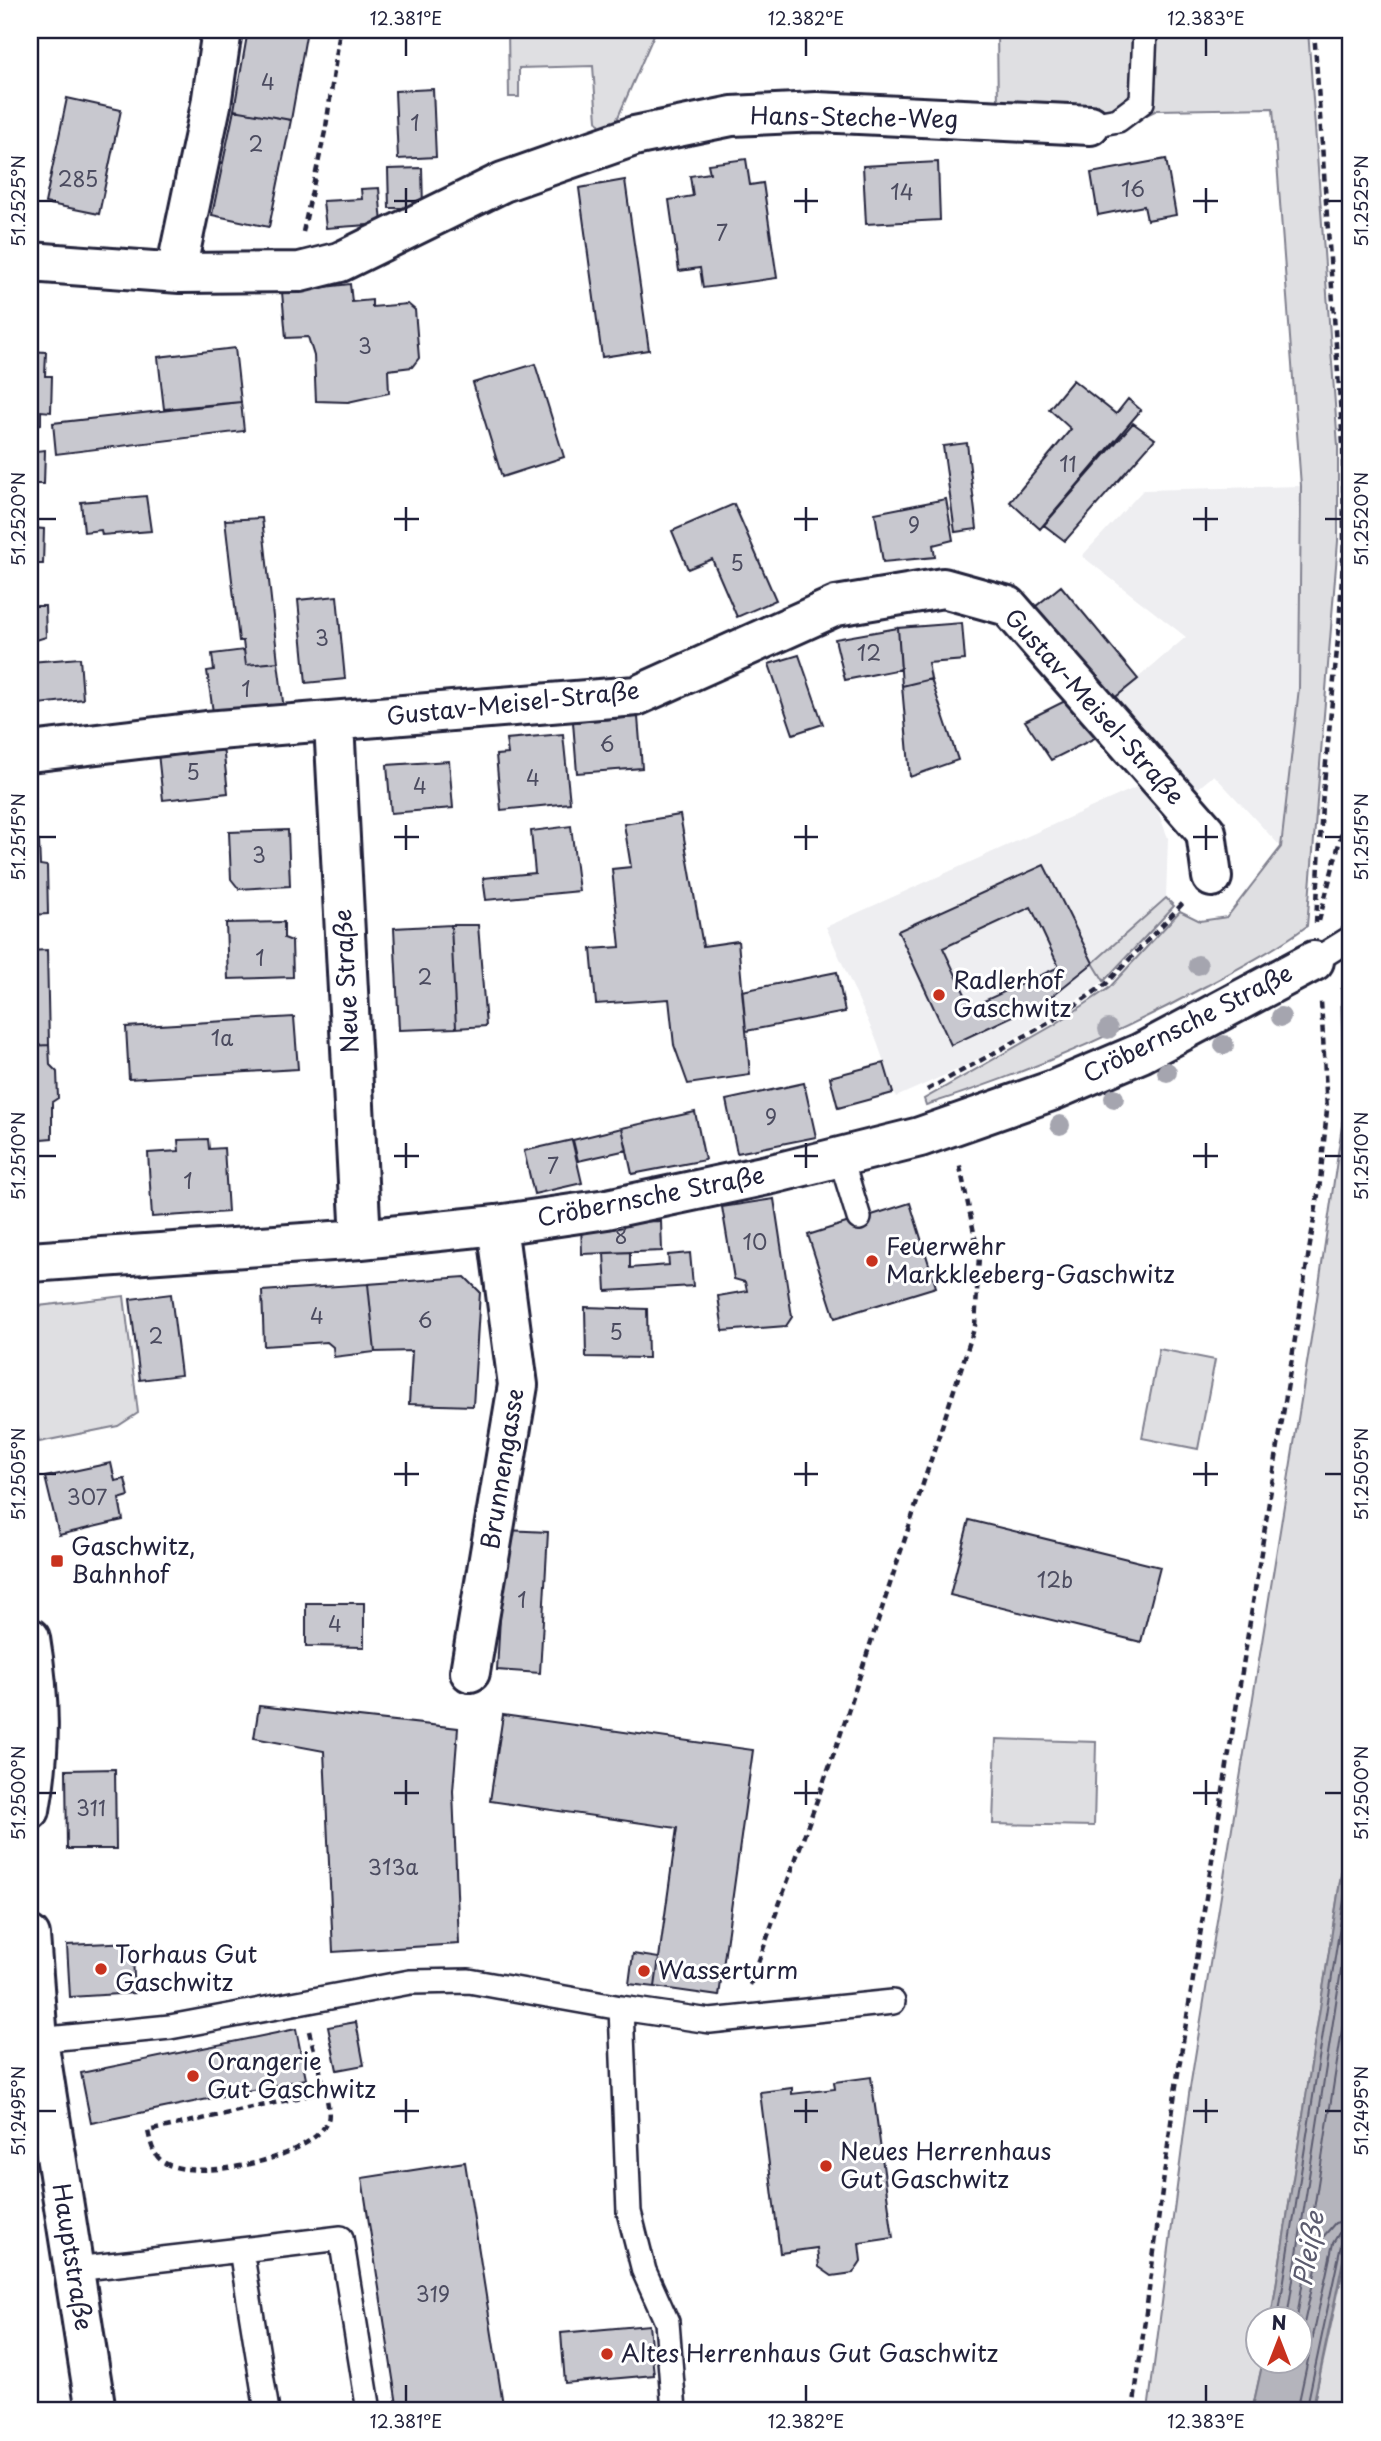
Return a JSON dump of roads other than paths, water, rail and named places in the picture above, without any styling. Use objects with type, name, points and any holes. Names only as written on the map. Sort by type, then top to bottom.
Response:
[{"type":"street","points":[[180,273],[180,251],[207,130],[222,30]]},
{"type":"street","name":"Hans-Steche-Weg","points":[[30,262],[180,273],[300,272],[340,262],[503,182],[634,136],[732,116],[817,112],[1090,125]]},
{"type":"street","name":"Gustav-Meisel-Straße","points":[[30,752],[206,731],[334,723],[636,696],[836,606],[943,588],[1008,606],[1206,832],[1212,877]]},
{"type":"street","name":"Neue Straße","points":[[334,723],[361,1238]]},
{"type":"street","name":"Cröbernsche Straße","points":[[30,1262],[361,1238],[497,1224],[607,1209],[840,1156],[947,1128],[1054,1090],[1141,1053],[1315,947]]},
{"type":"street","name":"Brunnengasse","points":[[470,1672],[518,1385],[497,1224]]},
{"type":"street","points":[[30,1638],[39,1695],[37,1770],[30,1810]]},
{"type":"street","name":"Hauptstraße","points":[[30,1936],[31,1984],[38,2040],[96,2411]]},
{"type":"lane","name":"Hans-Steche-Weg","points":[[1090,125],[1118,120],[1142,102],[1145,30]]},
{"type":"lane","name":"Cröbernsche Straße","points":[[1315,947],[1351,938]]},
{"type":"lane","points":[[840,1156],[859,1218]]},
{"type":"lane","points":[[38,2040],[170,2028],[410,1982],[469,1981],[710,2021],[893,2002]]},
{"type":"lane","points":[[621,2008],[629,2212],[645,2271],[667,2322],[674,2411]]},
{"type":"lane","points":[[75,2269],[341,2238],[369,2411]]},
{"type":"lane","points":[[241,2250],[267,2411]]},
{"type":"water","name":"Pleiße","points":[[1351,1812],[1351,2222],[1312,2411],[1252,2411],[1260,2374],[1314,2374],[1314,2304],[1273,2304]]},
{"type":"place","name":"Radlerhof Gaschwitz","points":[[939,995]]},
{"type":"place","name":"Feuerwehr Markkleeberg-Gaschwitz","points":[[872,1261]]},
{"type":"place","name":"Gaschwitz, Bahnhof","points":[[57,1561]]},
{"type":"place","name":"Torhaus Gut Gaschwitz","points":[[101,1969]]},
{"type":"place","name":"Wasserturm","points":[[644,1971]]},
{"type":"place","name":"Orangerie Gut Gaschwitz","points":[[193,2076]]},
{"type":"place","name":"Neues Herrenhaus Gut Gaschwitz","points":[[826,2166]]},
{"type":"place","name":"Altes Herrenhaus Gut Gaschwitz","points":[[607,2354]]}]
